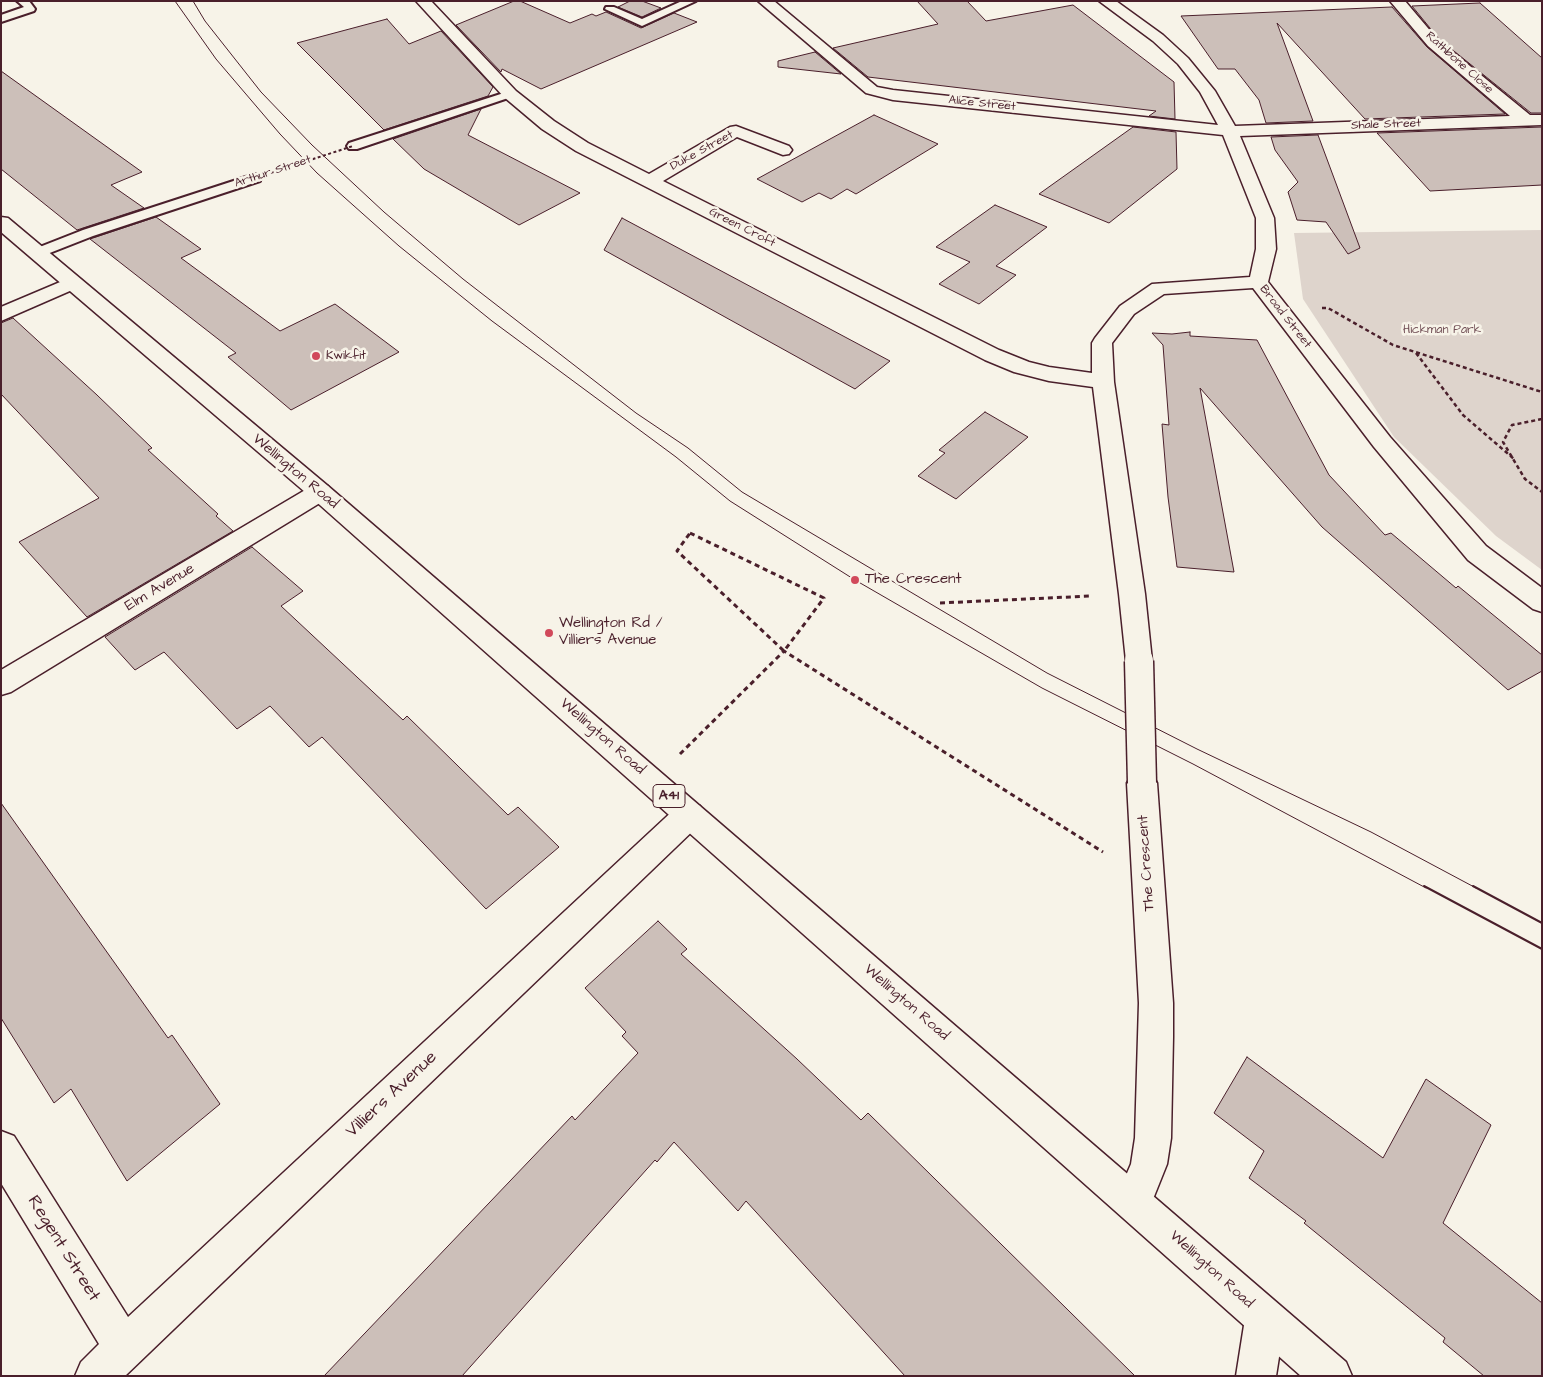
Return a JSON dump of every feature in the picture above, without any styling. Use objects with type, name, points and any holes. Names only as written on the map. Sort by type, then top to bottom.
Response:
[{"type":"main road","name":"Green Croft","points":[[423,1],[510,94],[548,125],[582,147],[992,355],[1022,367],[1050,374],[1103,382]]},
{"type":"main road","name":"Alice Street","points":[[766,1],[864,85],[883,93],[1230,131]]},
{"type":"main road","name":"Broad Street","points":[[1106,1],[1158,38],[1183,61],[1207,91],[1230,131],[1265,218],[1266,249],[1258,282],[1382,442],[1477,553],[1542,602]]},
{"type":"main road","name":"Rathbone Close","points":[[1397,1],[1433,43],[1533,120]]},
{"type":"main road","name":"Shale Street","points":[[1230,131],[1533,120]]},
{"type":"main road","name":"Duke Street","points":[[650,181],[736,131],[783,150]]},
{"type":"main road","name":"Wellington Road","points":[[1,222],[320,492],[1134,1201],[1265,1319],[1332,1376]]},
{"type":"main road","name":"The Crescent","points":[[1134,1201],[1149,1164],[1153,1128],[1156,1003],[1142,783],[1139,661],[1132,594],[1103,382],[1102,343],[1127,310],[1160,288],[1258,282]]},
{"type":"main road","points":[[1,315],[72,283]]},
{"type":"main road","name":"Elm Avenue","points":[[1,684],[320,492]]},
{"type":"main road","name":"Villiers Avenue","points":[[95,1376],[689,814]]},
{"type":"main road","name":"Regent Street","points":[[1,1148],[124,1348]]},
{"type":"main road","points":[[1256,1376],[1265,1319]]},
{"type":"lane","points":[[610,9],[642,23],[690,1]]},
{"type":"lane","points":[[1,19],[30,9],[25,4]]},
{"type":"lane","points":[[353,146],[510,94]]},
{"type":"lane","name":"Arthur Street","points":[[37,252],[88,233],[255,178]]},
{"type":"path","name":"Arthur Street","points":[[255,178],[353,146]]},
{"type":"path","points":[[1281,312],[1328,308],[1393,346],[1542,392]]},
{"type":"path","points":[[1415,353],[1463,415],[1514,459]]},
{"type":"path","points":[[1542,419],[1512,425],[1503,442],[1525,479],[1542,492]]},
{"type":"path","points":[[653,781],[784,651],[824,598],[690,533],[677,551],[784,651],[1148,880]]},
{"type":"path","points":[[940,603],[1132,594]]},
{"type":"green space","name":"Hickman Park","points":[[1542,230],[1542,570],[1496,536],[1394,437],[1303,299],[1294,233]]},
{"type":"building","points":[[514,1],[520,1],[570,23],[592,14],[596,16],[606,12],[641,28],[674,13],[697,22],[541,89],[502,69],[501,72],[456,25]]},
{"type":"building","points":[[630,1],[642,1],[661,8],[642,17],[618,7]]},
{"type":"building","points":[[917,1],[967,1],[986,21],[1073,5],[1174,82],[1175,119],[1149,116],[1156,111],[868,77],[833,48],[938,24]]},
{"type":"building","points":[[1480,3],[1542,58],[1542,113],[1531,113],[1439,39],[1412,6]]},
{"type":"building","points":[[1392,7],[1427,47],[1505,114],[1365,119],[1277,23],[1313,121],[1266,123],[1259,100],[1235,69],[1218,69],[1181,16]]},
{"type":"building","points":[[387,19],[409,44],[441,31],[493,87],[488,96],[384,130],[297,43]]},
{"type":"building","points":[[815,52],[841,74],[778,67],[778,61]]},
{"type":"building","points":[[1,71],[142,172],[111,185],[144,208],[77,230],[1,169]]},
{"type":"building","points":[[481,109],[468,135],[580,193],[519,225],[424,169],[393,139]]},
{"type":"building","points":[[874,115],[938,144],[856,194],[847,189],[831,199],[819,193],[802,202],[757,179]]},
{"type":"building","points":[[1133,127],[1176,132],[1177,169],[1109,223],[1039,194]]},
{"type":"building","points":[[1542,127],[1542,185],[1430,191],[1377,133]]},
{"type":"building","points":[[1318,135],[1360,248],[1348,254],[1326,222],[1297,220],[1288,192],[1298,182],[1275,150],[1271,137]]},
{"type":"building","points":[[995,205],[1047,227],[996,266],[1016,275],[979,304],[939,284],[970,262],[936,247]]},
{"type":"building","points":[[156,217],[201,249],[181,258],[280,331],[335,304],[399,352],[291,410],[228,357],[236,353],[90,239]]},
{"type":"building","points":[[622,218],[890,361],[855,389],[604,250]]},
{"type":"building","points":[[13,318],[152,448],[148,450],[218,514],[216,516],[233,531],[87,617],[19,542],[99,498],[1,394],[1,323]]},
{"type":"building","points":[[1190,332],[1190,336],[1257,340],[1329,475],[1385,535],[1391,533],[1456,588],[1458,586],[1542,655],[1542,671],[1508,690],[1322,527],[1200,388],[1234,572],[1177,567],[1168,497],[1162,424],[1169,425],[1163,345],[1152,333],[1172,334]]},
{"type":"building","points":[[985,412],[1028,437],[956,499],[918,476],[945,453],[939,450]]},
{"type":"building","points":[[252,547],[303,591],[281,606],[403,720],[407,716],[508,815],[518,807],[559,847],[486,909],[322,737],[309,747],[270,706],[237,729],[164,652],[135,670],[105,637]]},
{"type":"building","points":[[1,803],[168,1038],[172,1035],[220,1104],[127,1181],[71,1089],[54,1103],[1,1018]]},
{"type":"building","points":[[658,921],[687,949],[681,954],[861,1120],[868,1113],[1135,1376],[905,1376],[746,1201],[738,1211],[674,1142],[657,1162],[655,1160],[462,1376],[324,1376],[572,1116],[575,1120],[638,1053],[622,1036],[626,1032],[585,988]]},
{"type":"building","points":[[1247,1057],[1383,1158],[1426,1079],[1491,1125],[1443,1223],[1542,1303],[1542,1376],[1484,1376],[1443,1342],[1445,1338],[1304,1223],[1306,1221],[1249,1178],[1264,1151],[1214,1113]]},
{"type":"tram line","points":[[175,1],[216,59],[280,134],[317,173],[399,246],[492,321],[676,457],[730,501],[855,580],[1042,688],[1193,764],[1426,888]]},
{"type":"tram line","points":[[193,1],[205,21],[261,92],[312,145],[384,212],[463,279],[636,413],[688,448],[742,492],[1047,673],[1197,749],[1371,832],[1476,888]]},
{"type":"tram line","points":[[1424,886],[1542,949]]},
{"type":"tram line","points":[[1473,886],[1542,923]]},
{"type":"place","name":"Kwikfit","points":[[316,356]]},
{"type":"place","name":"The Crescent","points":[[855,580]]},
{"type":"place","name":"Wellington Rd / Villiers Avenue","points":[[549,633]]}]
